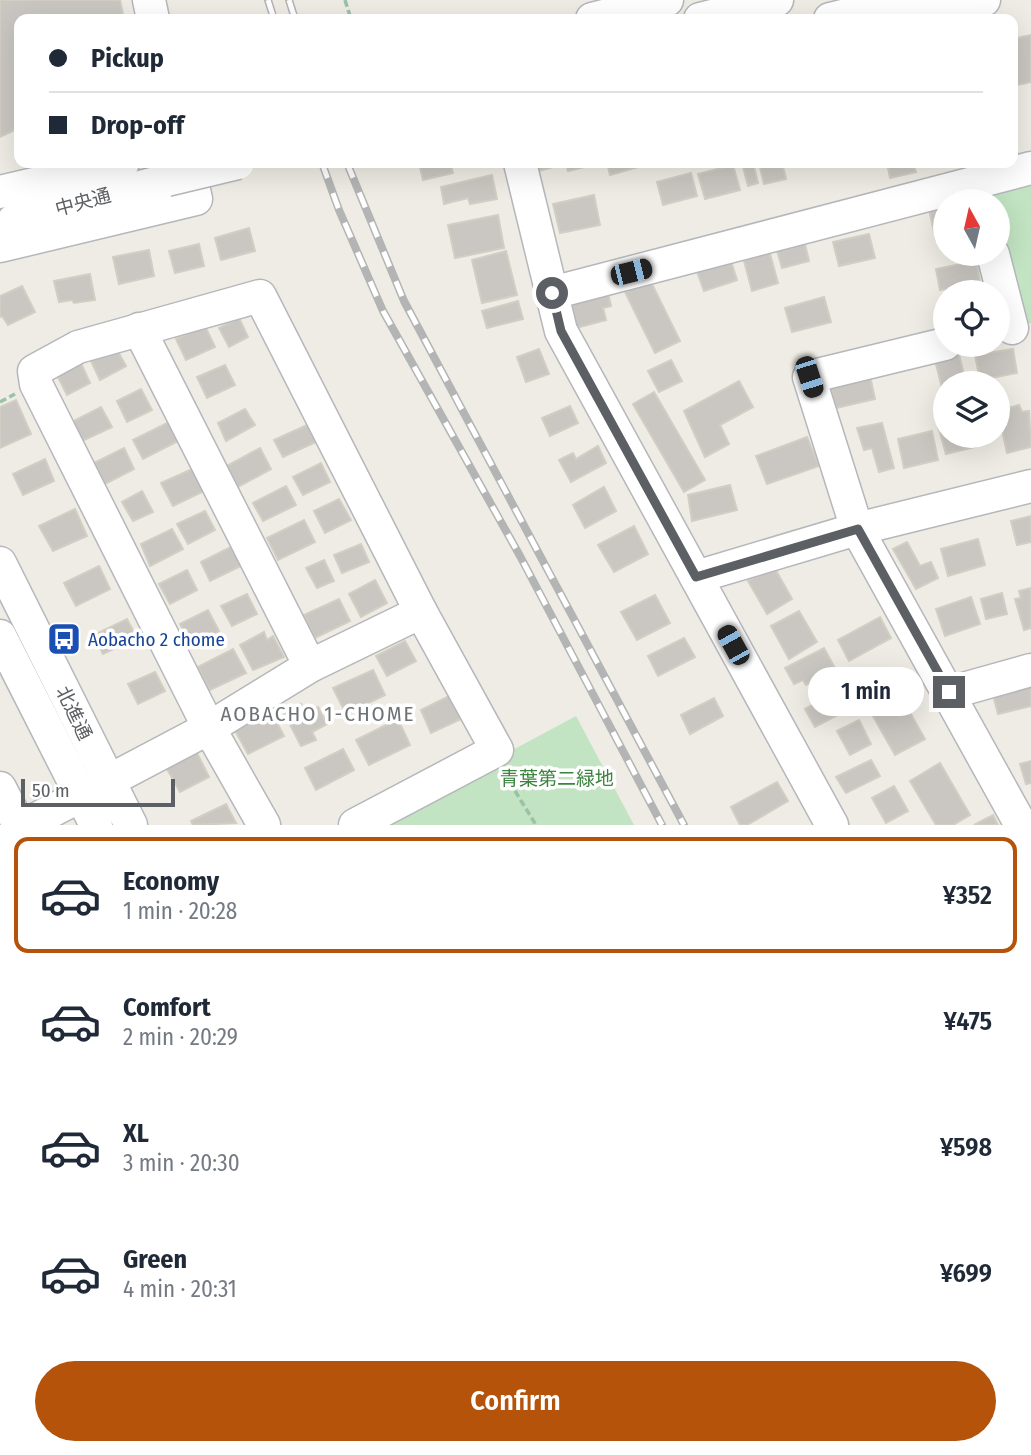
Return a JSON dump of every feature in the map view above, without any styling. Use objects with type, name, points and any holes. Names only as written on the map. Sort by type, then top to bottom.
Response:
[{"type":"street","points":[[612,14],[667,0]]},
{"type":"street","points":[[720,14],[777,0]]},
{"type":"street","points":[[921,13],[984,0]]},
{"type":"street","points":[[0,174],[23,168]]},
{"type":"street","name":"中央通","points":[[0,192],[102,168]]},
{"type":"street","name":"中央通","points":[[0,225],[177,171],[200,168]]},
{"type":"street","points":[[521,168],[561,331],[832,825]]},
{"type":"street","points":[[552,293],[1031,169]]},
{"type":"street","points":[[0,246],[197,199],[177,171]]},
{"type":"street","points":[[996,266],[1013,327]]},
{"type":"street","points":[[264,825],[209,728],[36,384],[34,371],[78,346],[260,296],[421,612],[496,750],[355,825]]},
{"type":"street","points":[[139,329],[310,666]]},
{"type":"street","points":[[933,347],[809,377],[858,529],[1021,825]]},
{"type":"street","points":[[696,577],[858,529],[1031,486]]},
{"type":"street","name":"北進通","points":[[0,563],[131,825]]},
{"type":"street","points":[[25,825],[209,728],[310,666],[421,612]]},
{"type":"street","name":"北進通","points":[[0,636],[96,825]]},
{"type":"street","points":[[949,692],[1031,670]]},
{"type":"street","points":[[0,788],[19,825]]},
{"type":"path","points":[[491,753],[536,825]]},
{"type":"green space","points":[[1031,168],[1031,323],[1012,328],[1010,280],[1003,280],[1000,266],[1010,266],[1010,189],[977,189],[976,183]]},
{"type":"green space","name":"青葉第二緑地","points":[[576,716],[634,825],[373,825]]},
{"type":"building","points":[[0,0],[120,0],[123,14],[14,14],[14,130],[0,137]]},
{"type":"building","points":[[1031,35],[1031,82],[1018,85],[1018,38]]},
{"type":"building","points":[[420,168],[452,168],[453,173],[423,180]]},
{"type":"building","points":[[530,168],[549,168],[531,173]]},
{"type":"building","points":[[608,168],[634,168],[610,175]]},
{"type":"building","points":[[734,168],[740,190],[705,199],[698,174]]},
{"type":"building","points":[[743,168],[754,168],[758,183],[748,186]]},
{"type":"building","points":[[760,168],[783,168],[786,179],[764,184]]},
{"type":"building","points":[[888,168],[915,168],[916,172],[890,178]]},
{"type":"building","points":[[691,173],[697,196],[663,205],[657,182]]},
{"type":"building","points":[[492,175],[497,199],[470,204],[468,198],[444,204],[441,187]]},
{"type":"building","points":[[594,195],[600,225],[560,233],[553,204]]},
{"type":"building","points":[[933,209],[933,227],[929,210]]},
{"type":"building","points":[[498,215],[504,248],[455,258],[448,225]]},
{"type":"building","points":[[249,228],[255,251],[221,260],[215,238]]},
{"type":"building","points":[[869,234],[875,258],[839,266],[833,242]]},
{"type":"building","points":[[804,240],[809,261],[782,268],[776,247]]},
{"type":"building","points":[[199,244],[204,266],[175,273],[169,251]]},
{"type":"building","points":[[149,250],[154,276],[119,284],[113,257]]},
{"type":"building","points":[[769,250],[778,283],[752,291],[743,257]]},
{"type":"building","points":[[506,251],[517,295],[482,303],[472,260]]},
{"type":"building","points":[[730,258],[737,280],[704,291],[696,269]]},
{"type":"building","points":[[977,266],[980,280],[938,280],[936,269]]},
{"type":"building","points":[[90,274],[95,300],[59,302],[54,281]]},
{"type":"building","points":[[650,280],[680,341],[655,353],[625,292]]},
{"type":"building","points":[[22,286],[35,312],[8,325],[2,316],[0,317],[0,296]]},
{"type":"building","points":[[608,293],[611,306],[603,308],[606,320],[576,328],[572,302]]},
{"type":"building","points":[[824,297],[831,322],[792,332],[785,308]]},
{"type":"building","points":[[518,301],[523,319],[487,328],[482,311]]},
{"type":"building","points":[[239,318],[248,337],[229,347],[219,328]]},
{"type":"building","points":[[205,326],[215,347],[186,360],[176,339]]},
{"type":"building","points":[[116,348],[126,366],[100,380],[91,361]]},
{"type":"building","points":[[539,349],[549,374],[526,382],[517,357]]},
{"type":"building","points":[[1010,349],[1013,349],[1017,373],[978,371],[975,357],[1010,357]]},
{"type":"building","points":[[960,357],[963,371],[938,371],[935,360]]},
{"type":"building","points":[[671,360],[682,381],[659,392],[648,371]]},
{"type":"building","points":[[80,361],[90,383],[67,395],[56,373]]},
{"type":"building","points":[[225,365],[235,385],[207,398],[197,377]]},
{"type":"building","points":[[870,376],[875,399],[836,408],[830,385]]},
{"type":"building","points":[[739,381],[753,407],[720,425],[729,444],[705,457],[684,411]]},
{"type":"building","points":[[141,389],[152,410],[127,422],[117,401]]},
{"type":"building","points":[[654,392],[705,480],[684,492],[633,404]]},
{"type":"building","points":[[16,400],[31,434],[0,448],[0,407]]},
{"type":"building","points":[[1019,405],[1022,412],[1029,411],[1031,447],[1007,453],[1006,448],[1010,448],[1010,408]]},
{"type":"building","points":[[570,406],[578,423],[550,436],[542,418]]},
{"type":"building","points":[[101,407],[112,427],[80,442],[70,423]]},
{"type":"building","points":[[245,409],[255,425],[226,441],[218,423]]},
{"type":"building","points":[[169,422],[178,441],[143,459],[133,440]]},
{"type":"building","points":[[882,423],[894,468],[879,472],[872,448],[864,450],[857,428]]},
{"type":"building","points":[[307,425],[316,442],[283,457],[274,440]]},
{"type":"building","points":[[932,431],[933,448],[936,448],[938,460],[904,468],[898,439]]},
{"type":"building","points":[[807,437],[819,466],[767,484],[756,456]]},
{"type":"building","points":[[598,446],[606,463],[571,482],[559,460],[573,453],[576,459]]},
{"type":"building","points":[[124,448],[134,469],[105,484],[94,463]]},
{"type":"building","points":[[260,448],[271,469],[238,487],[227,466]]},
{"type":"building","points":[[944,448],[971,448],[946,454]]},
{"type":"building","points":[[45,459],[54,481],[23,495],[13,474]]},
{"type":"building","points":[[321,463],[330,482],[303,495],[293,477]]},
{"type":"building","points":[[192,469],[204,491],[173,506],[161,483]]},
{"type":"building","points":[[730,485],[737,510],[692,521],[688,495]]},
{"type":"building","points":[[286,486],[296,505],[263,521],[253,503]]},
{"type":"building","points":[[604,487],[616,511],[585,528],[573,505]]},
{"type":"building","points":[[142,491],[153,512],[133,521],[122,502]]},
{"type":"building","points":[[339,499],[351,520],[325,533],[314,511]]},
{"type":"building","points":[[75,509],[87,536],[53,551],[39,526]]},
{"type":"building","points":[[205,511],[215,530],[188,544],[177,524]]},
{"type":"building","points":[[1031,516],[1031,542],[1017,545],[1011,521]]},
{"type":"building","points":[[304,520],[315,542],[278,560],[267,538]]},
{"type":"building","points":[[634,526],[648,554],[614,572],[598,545]]},
{"type":"building","points":[[172,529],[183,549],[150,566],[141,544]]},
{"type":"building","points":[[978,539],[985,565],[948,576],[941,549]]},
{"type":"building","points":[[907,542],[920,566],[931,562],[938,578],[916,589],[893,549]]},
{"type":"building","points":[[361,544],[369,562],[342,573],[334,555]]},
{"type":"building","points":[[235,545],[243,565],[210,581],[201,562]]},
{"type":"building","points":[[324,560],[334,581],[317,588],[306,568]]},
{"type":"building","points":[[99,566],[110,589],[76,606],[64,583]]},
{"type":"building","points":[[774,567],[792,599],[767,614],[748,581]]},
{"type":"building","points":[[187,570],[197,590],[170,604],[159,584]]},
{"type":"building","points":[[375,580],[387,603],[361,617],[349,594]]},
{"type":"building","points":[[1031,588],[1031,628],[1024,630],[1015,599],[1021,598],[1019,591]]},
{"type":"building","points":[[1002,593],[1007,614],[986,619],[981,599]]},
{"type":"building","points":[[247,594],[257,614],[232,626],[221,606]]},
{"type":"building","points":[[655,595],[670,623],[637,640],[621,612]]},
{"type":"building","points":[[971,597],[980,624],[945,636],[936,609]]},
{"type":"building","points":[[339,599],[350,621],[315,638],[304,615]]},
{"type":"building","points":[[208,610],[219,631],[191,645],[180,624]]},
{"type":"building","points":[[799,611],[817,642],[789,659],[771,626]]},
{"type":"building","points":[[880,617],[891,638],[849,661],[838,640]]},
{"type":"building","points":[[127,619],[137,638],[103,654],[94,635]]},
{"type":"building","points":[[264,632],[267,640],[273,636],[284,657],[253,670],[240,645]]},
{"type":"building","points":[[684,638],[695,657],[658,676],[648,656]]},
{"type":"building","points":[[405,641],[416,661],[387,676],[376,656]]},
{"type":"building","points":[[824,648],[836,670],[806,685],[803,680],[794,684],[785,668]]},
{"type":"building","points":[[233,649],[246,673],[210,690],[198,667]]},
{"type":"building","points":[[373,670],[385,695],[346,714],[333,688]]},
{"type":"building","points":[[886,670],[925,739],[895,755],[856,686]]},
{"type":"building","points":[[155,672],[165,691],[138,704],[128,684]]},
{"type":"building","points":[[1031,685],[1031,706],[998,714],[992,691]]},
{"type":"building","points":[[841,689],[851,708],[815,727],[805,709]]},
{"type":"building","points":[[449,696],[461,719],[431,733],[421,710]]},
{"type":"building","points":[[714,698],[723,716],[690,734],[681,715]]},
{"type":"building","points":[[301,704],[306,714],[318,707],[327,724],[312,732],[316,740],[301,746],[284,713]]},
{"type":"building","points":[[270,709],[284,736],[248,754],[233,727]]},
{"type":"building","points":[[398,719],[410,745],[369,765],[356,740]]},
{"type":"building","points":[[859,720],[871,744],[850,755],[837,731]]},
{"type":"building","points":[[193,745],[209,777],[180,792],[162,760]]},
{"type":"building","points":[[343,749],[354,770],[316,790],[305,768]]},
{"type":"building","points":[[871,760],[880,776],[846,793],[836,777]]},
{"type":"building","points":[[1031,761],[1031,783],[1026,784],[1020,764]]},
{"type":"building","points":[[940,763],[970,815],[953,825],[936,825],[910,781]]},
{"type":"building","points":[[777,782],[788,801],[747,825],[740,825],[731,807]]},
{"type":"building","points":[[894,786],[908,811],[886,823],[872,798]]},
{"type":"building","points":[[226,804],[236,823],[193,825],[191,821]]},
{"type":"building","points":[[993,815],[998,825],[974,825]]},
{"type":"railway","points":[[268,0],[272,14]]},
{"type":"railway","points":[[289,0],[293,14]]},
{"type":"railway","points":[[324,168],[383,311],[520,556],[662,825]]},
{"type":"railway","points":[[349,168],[404,301],[684,825]]},
{"type":"place","name":"Aobacho 2 chome","points":[[64,639]]},
{"type":"district","name":"AOBACHO 1-CHOME","points":[[318,714]]},
{"type":"route","points":[[552,293],[561,331],[696,577],[858,529],[949,692]]}]
